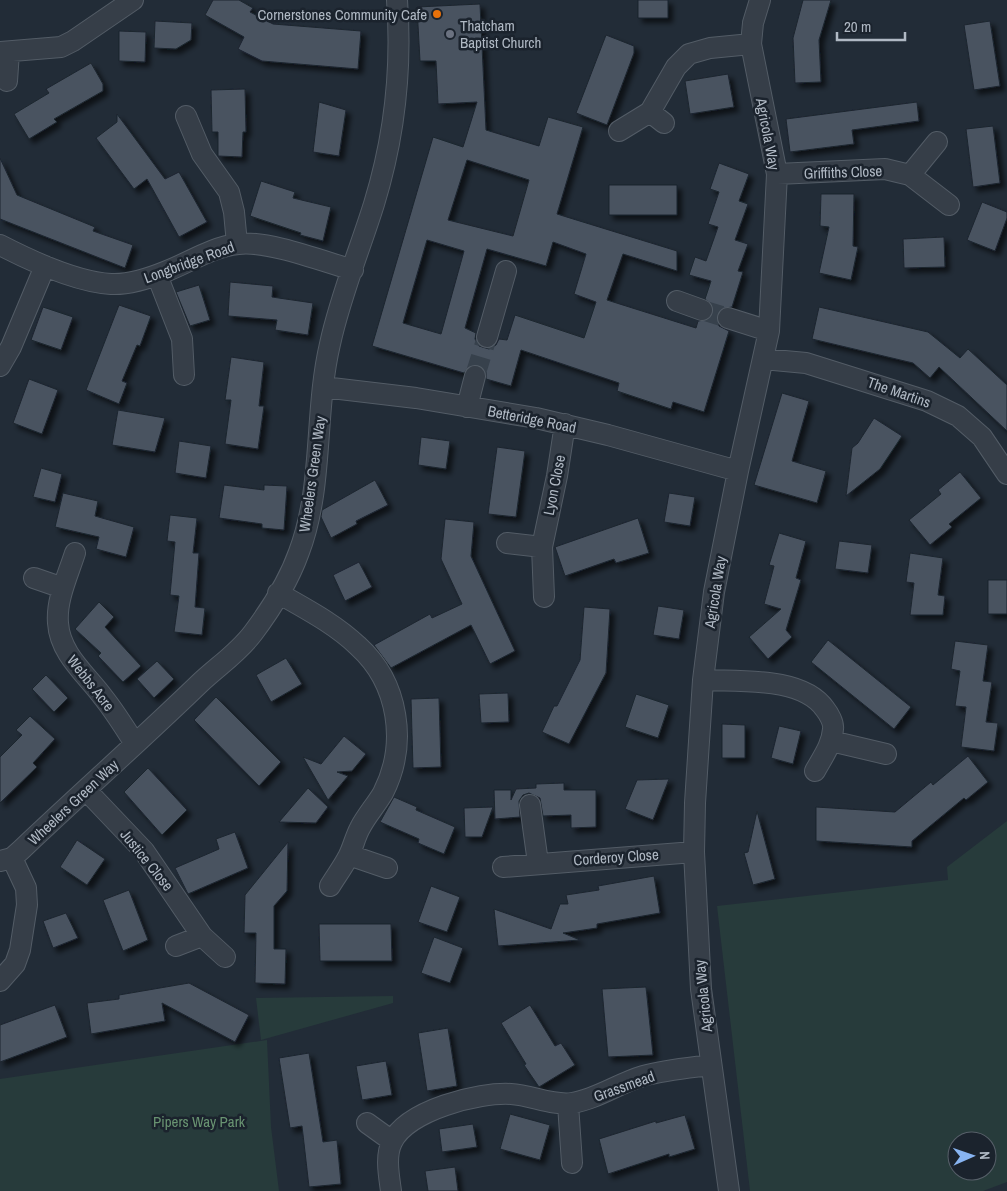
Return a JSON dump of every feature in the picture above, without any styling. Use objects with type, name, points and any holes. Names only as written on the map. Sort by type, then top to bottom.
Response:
[{"type":"street","points":[[7,81],[4,52],[62,47],[133,0]]},
{"type":"street","name":"Wheelers Green Way","points":[[6,859],[86,790],[204,679],[240,649],[278,593],[299,552],[310,511],[323,387],[330,343],[375,202],[392,131],[398,47],[397,0]]},
{"type":"street","name":"Agricola Way","points":[[729,1191],[700,988],[694,852],[703,680],[714,592],[769,331],[777,174],[751,44],[753,23],[760,0]]},
{"type":"street","points":[[619,131],[657,117],[676,67],[689,54],[710,48],[751,44]]},
{"type":"street","points":[[186,116],[202,154],[229,192],[234,212],[237,244]]},
{"type":"street","points":[[910,175],[937,142]]},
{"type":"street","name":"Griffiths Close","points":[[777,174],[885,169],[910,175],[949,204]]},
{"type":"street","name":"Longbridge Road","points":[[0,245],[45,266],[111,284],[140,280],[157,275],[209,252],[237,244],[267,246],[353,270]]},
{"type":"street","points":[[0,366],[11,347],[45,266]]},
{"type":"street","points":[[487,337],[506,271]]},
{"type":"street","points":[[157,275],[182,339],[184,376]]},
{"type":"street","points":[[677,301],[702,310]]},
{"type":"street","points":[[728,318],[769,331]]},
{"type":"street","name":"The Martins","points":[[763,358],[806,363],[927,401],[958,416],[982,437],[1007,474]]},
{"type":"street","points":[[467,407],[475,376]]},
{"type":"street","name":"Betteridge Road","points":[[323,387],[416,398],[565,424],[738,471]]},
{"type":"street","name":"Lyon Close","points":[[544,597],[542,547],[557,476],[565,424]]},
{"type":"street","points":[[507,543],[542,547]]},
{"type":"street","name":"Webbs Acre","points":[[75,553],[64,588],[58,622],[64,649],[103,696],[135,744]]},
{"type":"street","points":[[34,578],[64,588]]},
{"type":"street","points":[[278,593],[319,617],[360,647],[383,678],[395,708],[397,724],[396,746],[389,778],[382,794],[359,829],[349,855],[330,886]]},
{"type":"street","points":[[703,680],[779,684],[810,694],[821,702],[834,727],[831,741],[815,771]]},
{"type":"street","points":[[831,741],[886,754]]},
{"type":"street","name":"Justice Close","points":[[86,790],[144,851],[202,936],[225,957]]},
{"type":"street","points":[[530,804],[538,863]]},
{"type":"street","name":"Corderoy Close","points":[[503,867],[694,852]]},
{"type":"street","points":[[349,855],[387,868]]},
{"type":"street","points":[[0,981],[16,964],[27,905],[26,888],[6,859]]},
{"type":"street","points":[[176,946],[202,936]]},
{"type":"street","name":"Grassmead","points":[[392,1141],[418,1118],[435,1108],[472,1098],[512,1094],[568,1104],[582,1101],[643,1076],[711,1065]]},
{"type":"street","points":[[568,1104],[572,1163]]},
{"type":"street","points":[[368,1124],[392,1141],[389,1152],[391,1191]]},
{"type":"green space","points":[[1007,821],[1007,1182],[983,1191],[750,1191],[717,906],[948,880],[947,867]]},
{"type":"green space","points":[[393,996],[393,1003],[261,1040],[256,998]]},
{"type":"green space","name":"Pipers Way Park","points":[[267,1040],[271,1127],[279,1191],[0,1191],[0,1079]]},
{"type":"building","points":[[213,0],[239,0],[253,8],[250,12],[273,24],[361,31],[358,69],[262,61],[238,49],[244,37],[205,15]]},
{"type":"building","points":[[638,0],[668,0],[668,18],[638,18]]},
{"type":"building","points":[[803,0],[831,0],[819,40],[821,82],[795,83],[793,38]]},
{"type":"building","points":[[480,4],[486,130],[539,146],[548,117],[583,127],[557,214],[677,251],[677,271],[623,254],[607,300],[696,328],[698,321],[710,319],[714,307],[705,299],[711,281],[689,275],[695,257],[706,261],[718,227],[708,224],[719,192],[710,189],[719,163],[749,174],[739,201],[748,204],[735,240],[748,244],[738,271],[743,272],[732,307],[720,309],[717,315],[719,326],[729,331],[704,412],[673,402],[671,409],[617,391],[619,383],[521,350],[511,386],[486,379],[486,372],[478,365],[471,365],[464,373],[372,346],[433,137],[463,147],[477,102],[438,104],[436,61],[420,61],[417,7]],"holes":[[[467,160],[529,180],[513,236],[448,220]],[[427,240],[464,251],[441,334],[403,323]],[[553,242],[586,254],[574,294],[596,302],[584,338],[515,315],[507,340],[499,339],[496,345],[489,349],[479,346],[475,339],[476,333],[465,328],[487,249],[546,266]]]},
{"type":"building","points":[[155,21],[192,23],[191,40],[176,49],[154,48]]},
{"type":"building","points":[[990,21],[1000,86],[974,90],[964,25]]},
{"type":"building","points":[[119,31],[146,32],[145,62],[119,61]]},
{"type":"building","points":[[606,35],[634,46],[634,53],[607,125],[576,113]]},
{"type":"building","points":[[91,63],[103,84],[103,91],[54,119],[57,122],[29,139],[14,114],[49,93],[46,89]]},
{"type":"building","points":[[728,74],[734,107],[690,114],[685,81]]},
{"type":"building","points":[[245,89],[246,132],[243,132],[242,157],[218,156],[218,132],[212,132],[211,90]]},
{"type":"building","points":[[319,102],[346,110],[339,156],[313,152]]},
{"type":"building","points":[[917,102],[919,121],[852,130],[854,144],[790,152],[786,119]]},
{"type":"building","points":[[117,114],[165,179],[179,172],[207,222],[179,237],[147,179],[134,189],[96,138],[117,122]]},
{"type":"building","points":[[993,126],[1000,183],[973,187],[966,129]]},
{"type":"building","points":[[0,158],[17,195],[95,227],[93,231],[133,245],[125,268],[0,219]]},
{"type":"building","points":[[261,181],[295,192],[293,198],[331,207],[323,241],[300,235],[301,233],[250,216]]},
{"type":"building","points":[[609,185],[677,185],[677,215],[609,215]]},
{"type":"building","points":[[821,194],[854,194],[853,246],[858,247],[851,280],[819,273],[829,227],[820,226]]},
{"type":"building","points":[[982,202],[1007,212],[1007,218],[995,251],[967,240]]},
{"type":"building","points":[[944,237],[945,267],[904,268],[903,239]]},
{"type":"building","points":[[230,282],[273,286],[272,297],[313,303],[308,335],[275,330],[277,320],[228,316]]},
{"type":"building","points":[[199,285],[210,320],[190,326],[176,292]]},
{"type":"building","points":[[119,305],[151,316],[140,346],[137,345],[122,381],[127,383],[119,404],[86,390]]},
{"type":"building","points":[[43,307],[73,317],[61,350],[31,340]]},
{"type":"building","points":[[819,307],[928,332],[960,358],[968,349],[1007,385],[1007,431],[939,367],[930,378],[913,363],[812,339]]},
{"type":"building","points":[[231,357],[264,362],[259,406],[264,406],[258,449],[225,444],[231,400],[225,400]]},
{"type":"building","points":[[29,379],[58,390],[42,434],[13,423]]},
{"type":"building","points":[[782,393],[809,401],[792,461],[826,471],[817,503],[754,485]]},
{"type":"building","points":[[118,410],[165,418],[155,452],[112,445]]},
{"type":"building","points":[[874,418],[902,436],[880,469],[846,496],[852,448],[858,443]]},
{"type":"building","points":[[421,437],[450,441],[446,469],[418,465]]},
{"type":"building","points":[[179,441],[211,446],[206,478],[175,473]]},
{"type":"building","points":[[497,447],[525,451],[516,517],[488,514]]},
{"type":"building","points":[[41,468],[62,474],[55,502],[33,497]]},
{"type":"building","points":[[960,472],[981,498],[949,524],[952,527],[930,545],[909,520],[941,494],[938,490]]},
{"type":"building","points":[[375,480],[388,505],[356,521],[357,524],[331,538],[321,517],[322,510]]},
{"type":"building","points":[[224,485],[264,490],[264,485],[287,486],[284,530],[262,528],[262,524],[219,518]]},
{"type":"building","points":[[63,493],[98,501],[95,516],[134,527],[126,557],[96,549],[99,537],[55,527]]},
{"type":"building","points":[[669,493],[695,497],[690,526],[664,522]]},
{"type":"building","points":[[170,515],[197,518],[193,553],[199,553],[195,607],[205,608],[202,635],[174,632],[179,596],[170,595],[175,542],[167,541]]},
{"type":"building","points":[[638,518],[649,553],[616,563],[614,559],[565,576],[555,547]]},
{"type":"building","points":[[445,519],[474,522],[471,556],[515,651],[490,664],[471,625],[391,668],[374,645],[430,614],[432,618],[462,604],[441,559]]},
{"type":"building","points":[[779,533],[806,541],[796,578],[801,580],[786,630],[792,637],[768,659],[749,637],[781,609],[764,604],[774,566],[769,565]]},
{"type":"building","points":[[839,541],[872,545],[868,573],[835,569]]},
{"type":"building","points":[[910,553],[943,558],[938,595],[945,596],[943,615],[910,615],[914,583],[906,582]]},
{"type":"building","points":[[359,562],[372,587],[345,601],[333,575]]},
{"type":"building","points":[[988,580],[1007,580],[1007,614],[988,614]]},
{"type":"building","points":[[99,602],[114,617],[105,627],[141,666],[123,682],[98,656],[101,653],[75,629]]},
{"type":"building","points":[[658,606],[684,610],[679,639],[653,635]]},
{"type":"building","points":[[584,607],[610,609],[606,673],[569,744],[542,732],[554,706],[557,706],[580,660]]},
{"type":"building","points":[[828,640],[911,707],[894,729],[811,662]]},
{"type":"building","points":[[955,641],[988,645],[983,681],[992,682],[986,722],[998,723],[994,751],[961,747],[966,707],[955,706],[960,671],[951,669]]},
{"type":"building","points":[[286,658],[302,684],[271,702],[256,675]]},
{"type":"building","points":[[157,661],[174,679],[154,698],[137,679]]},
{"type":"building","points":[[46,675],[68,698],[54,712],[32,689]]},
{"type":"building","points":[[508,693],[509,722],[481,723],[479,694]]},
{"type":"building","points":[[636,694],[669,705],[658,738],[625,727]]},
{"type":"building","points":[[216,697],[281,762],[259,786],[194,720]]},
{"type":"building","points":[[439,698],[441,767],[413,768],[411,699]]},
{"type":"building","points":[[30,716],[55,739],[33,763],[37,767],[0,803],[0,757],[22,735],[16,730]]},
{"type":"building","points":[[722,724],[745,725],[745,758],[722,758]]},
{"type":"building","points":[[779,726],[801,731],[793,764],[771,758]]},
{"type":"building","points":[[344,736],[366,754],[352,771],[337,772],[348,776],[328,800],[303,757],[321,764]]},
{"type":"building","points":[[968,756],[988,782],[966,800],[964,798],[912,841],[912,847],[816,841],[816,807],[895,812],[931,782],[933,785]]},
{"type":"building","points":[[148,768],[187,810],[162,835],[124,792]]},
{"type":"building","points":[[669,779],[653,820],[625,809],[637,780]]},
{"type":"building","points":[[564,783],[564,790],[596,790],[596,827],[571,828],[571,815],[543,816],[540,798],[529,793],[523,795],[519,801],[520,817],[495,819],[494,790],[511,790],[511,800],[516,789],[536,788],[536,784]]},
{"type":"building","points":[[308,788],[328,807],[316,823],[279,822]]},
{"type":"building","points":[[394,797],[417,807],[416,810],[455,827],[444,854],[418,843],[419,839],[380,822]]},
{"type":"building","points":[[493,807],[482,837],[465,837],[464,808]]},
{"type":"building","points":[[757,811],[775,879],[753,885],[744,853],[748,852]]},
{"type":"building","points":[[235,832],[248,868],[188,894],[175,868],[219,849],[216,839]]},
{"type":"building","points":[[77,840],[105,859],[87,885],[60,867]]},
{"type":"building","points":[[288,842],[287,891],[274,906],[274,949],[286,949],[285,984],[255,983],[256,933],[244,933],[245,895]]},
{"type":"building","points":[[654,876],[660,913],[597,924],[597,928],[563,933],[580,940],[498,946],[494,909],[551,929],[560,904],[568,904],[566,895],[599,890],[598,886]]},
{"type":"building","points":[[431,886],[460,897],[447,932],[418,922]]},
{"type":"building","points":[[129,890],[148,940],[123,951],[103,900]]},
{"type":"building","points":[[66,913],[78,938],[53,948],[43,921]]},
{"type":"building","points":[[319,924],[391,924],[392,961],[320,961]]},
{"type":"building","points":[[434,937],[463,948],[450,983],[421,973]]},
{"type":"building","points":[[189,983],[249,1015],[235,1042],[162,1003],[165,1021],[91,1034],[87,1003],[119,999],[119,995]]},
{"type":"building","points":[[646,987],[653,1055],[608,1057],[602,989]]},
{"type":"building","points":[[55,1005],[67,1037],[0,1062],[0,1025]]},
{"type":"building","points":[[530,1005],[555,1046],[561,1043],[575,1065],[539,1087],[524,1065],[526,1064],[501,1023]]},
{"type":"building","points":[[448,1028],[457,1086],[427,1091],[418,1033]]},
{"type":"building","points":[[309,1053],[323,1142],[337,1140],[341,1184],[309,1187],[302,1126],[290,1128],[279,1058]]},
{"type":"building","points":[[386,1061],[392,1095],[362,1100],[356,1066]]},
{"type":"building","points":[[510,1114],[550,1125],[540,1160],[500,1149]]},
{"type":"building","points":[[685,1115],[695,1149],[669,1157],[669,1154],[608,1174],[599,1139],[656,1121],[656,1123]]},
{"type":"building","points":[[473,1124],[477,1147],[442,1152],[439,1129]]},
{"type":"building","points":[[455,1167],[458,1191],[428,1191],[425,1171]]},
{"type":"tunnel","points":[[702,310],[728,318]]},
{"type":"tunnel","points":[[475,376],[487,337]]},
{"type":"place","name":"Cornerstones Community Cafe","points":[[437,14]]},
{"type":"place","name":"Thatcham Baptist Church","points":[[450,34]]}]
